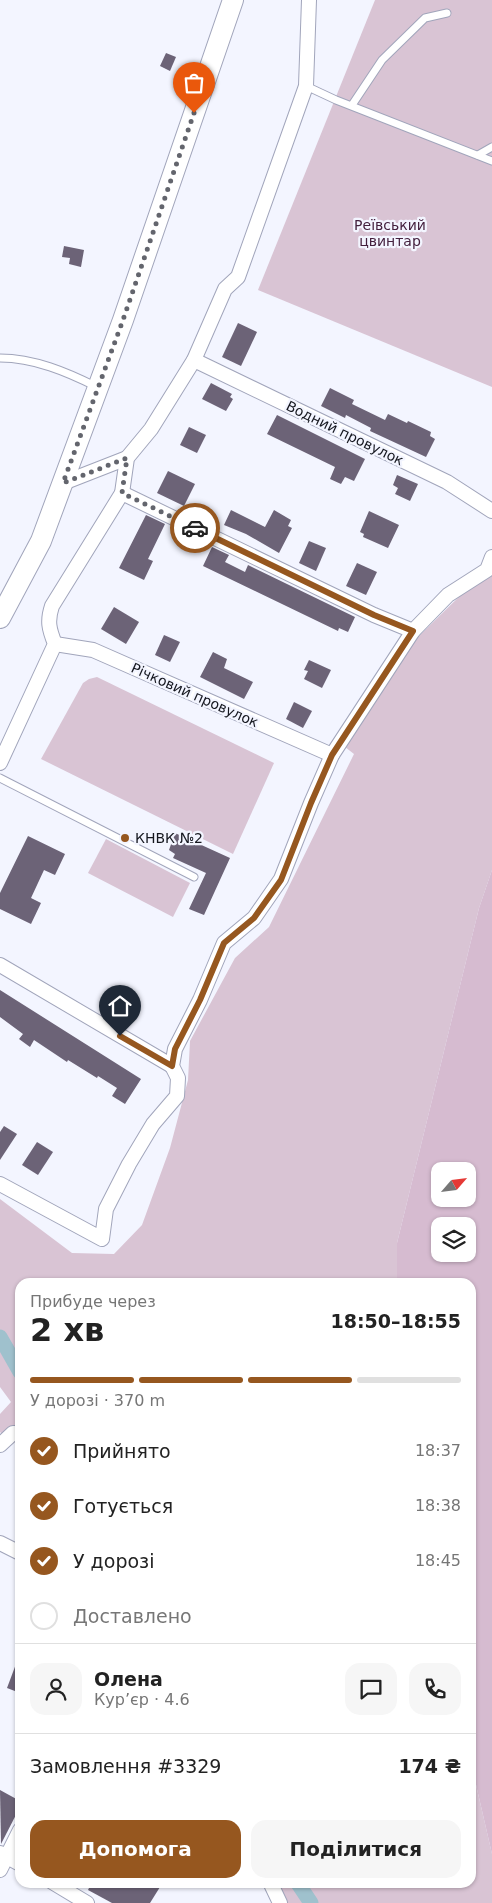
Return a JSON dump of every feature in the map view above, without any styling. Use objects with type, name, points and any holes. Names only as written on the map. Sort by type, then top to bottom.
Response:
[{"type":"main road","points":[[0,618],[41,541],[63,483],[123,320],[233,0]]},
{"type":"street","points":[[63,483],[127,458],[151,429],[194,360],[226,290],[238,277],[306,86],[308,0]]},
{"type":"street","name":"Водний провулок","points":[[194,360],[447,482],[492,511]]},
{"type":"street","points":[[0,763],[55,644],[49,630],[48,618],[52,606],[122,493],[127,458]]},
{"type":"street","points":[[122,493],[374,615],[413,631]]},
{"type":"street","points":[[172,1066],[175,1049],[200,1000],[224,943],[254,918],[281,880],[332,755],[413,631],[448,595],[490,566]]},
{"type":"street","name":"Річковий провулок","points":[[55,644],[93,650],[332,755]]},
{"type":"street","points":[[0,965],[172,1066],[178,1078],[176,1096],[153,1124],[129,1164],[106,1209],[102,1239],[0,1184]]},
{"type":"street","points":[[0,1445],[15,1433]]},
{"type":"street","points":[[0,1543],[15,1551]]},
{"type":"street","points":[[0,1870],[3,1855],[15,1837]]},
{"type":"street","points":[[3,1855],[15,1861]]},
{"type":"street","points":[[62,1888],[87,1903]]},
{"type":"street","points":[[273,1888],[280,1903]]},
{"type":"lane","points":[[352,105],[382,60],[425,18],[447,13]]},
{"type":"lane","points":[[306,86],[492,161]]},
{"type":"lane","points":[[478,155],[492,147]]},
{"type":"lane","points":[[0,358],[17,358],[68,372],[98,387]]},
{"type":"lane","points":[[0,778],[194,877]]},
{"type":"green space","name":"Реївський цвинтар","points":[[375,0],[492,0],[492,387],[258,290]]},
{"type":"green space","points":[[492,556],[492,870],[479,908],[397,1243],[397,1278],[15,1278],[15,1429],[2,1434],[0,1432],[0,1414],[11,1402],[0,1387],[0,1199],[72,1253],[114,1254],[142,1225],[170,1148],[188,1080],[190,1041],[235,958],[269,927],[354,754],[345,747],[415,640],[470,586]]},
{"type":"green space","points":[[97,677],[274,763],[233,854],[41,759],[83,683]]},
{"type":"green space","points":[[106,839],[190,883],[173,917],[88,873]]},
{"type":"green space","points":[[476,1785],[492,1854],[492,1903],[287,1903],[280,1888],[476,1888]]},
{"type":"shaded area","points":[[492,870],[492,1854],[476,1785],[476,1278],[397,1278],[397,1243],[479,908]]},
{"type":"building","points":[[166,53],[176,57],[170,71],[160,66]]},
{"type":"building","points":[[64,246],[84,250],[81,267],[69,264],[70,258],[62,257]]},
{"type":"building","points":[[238,323],[257,332],[241,366],[222,357]]},
{"type":"building","points":[[211,383],[232,394],[230,397],[233,399],[226,411],[202,399]]},
{"type":"building","points":[[330,388],[354,400],[352,404],[385,420],[388,414],[431,432],[430,436],[435,439],[426,457],[370,431],[371,428],[346,415],[345,418],[321,406]]},
{"type":"building","points":[[277,415],[365,459],[354,481],[345,477],[341,484],[330,479],[335,467],[267,434]]},
{"type":"building","points":[[189,427],[206,435],[197,453],[180,445]]},
{"type":"building","points":[[168,471],[195,484],[184,506],[157,493]]},
{"type":"building","points":[[397,475],[418,484],[410,501],[395,494],[398,488],[393,485]]},
{"type":"building","points":[[231,510],[265,527],[274,510],[291,520],[288,526],[292,528],[279,553],[246,534],[224,525]]},
{"type":"building","points":[[369,511],[399,525],[388,548],[363,537],[364,534],[360,532]]},
{"type":"building","points":[[146,515],[165,524],[148,559],[153,561],[144,580],[119,568]]},
{"type":"building","points":[[309,541],[326,548],[316,571],[299,563]]},
{"type":"building","points":[[212,547],[229,555],[225,562],[245,572],[248,565],[355,617],[348,632],[339,628],[338,631],[203,566]]},
{"type":"building","points":[[357,563],[377,572],[366,595],[346,586]]},
{"type":"building","points":[[114,607],[139,622],[126,644],[101,629]]},
{"type":"building","points":[[164,635],[180,642],[170,662],[155,655]]},
{"type":"building","points":[[213,652],[227,659],[224,668],[253,682],[244,699],[200,677]]},
{"type":"building","points":[[309,660],[331,670],[322,688],[304,679],[308,671],[304,670]]},
{"type":"building","points":[[294,702],[312,711],[303,728],[286,719]]},
{"type":"building","points":[[175,833],[230,858],[204,915],[189,909],[206,873],[173,858],[175,854],[169,850]]},
{"type":"building","points":[[28,836],[65,854],[55,875],[44,870],[31,898],[41,903],[31,924],[0,909],[0,893]]},
{"type":"building","points":[[0,990],[141,1079],[125,1104],[112,1096],[117,1088],[98,1076],[97,1078],[68,1060],[67,1062],[34,1040],[30,1047],[19,1039],[23,1034],[0,1017]]},
{"type":"building","points":[[4,1126],[17,1134],[0,1160],[0,1132]]},
{"type":"building","points":[[37,1142],[53,1152],[38,1175],[22,1165]]},
{"type":"building","points":[[15,1667],[15,1691],[7,1688]]},
{"type":"building","points":[[0,1790],[15,1798],[15,1817],[1,1844]]},
{"type":"building","points":[[89,1888],[159,1888],[150,1903],[112,1903],[88,1890]]},
{"type":"waterway","points":[[0,1337],[15,1363]]},
{"type":"waterway","points":[[301,1888],[311,1903]]},
{"type":"way so far","points":[[194,113],[123,320],[63,483],[127,458],[122,493],[195,528]]},
{"type":"place","name":"КНВК №2","points":[[125,838]]},
{"type":"route","points":[[120,1036],[172,1066],[175,1049],[200,1000],[224,943],[254,918],[281,880],[332,755],[413,631],[374,615],[195,528]]}]
